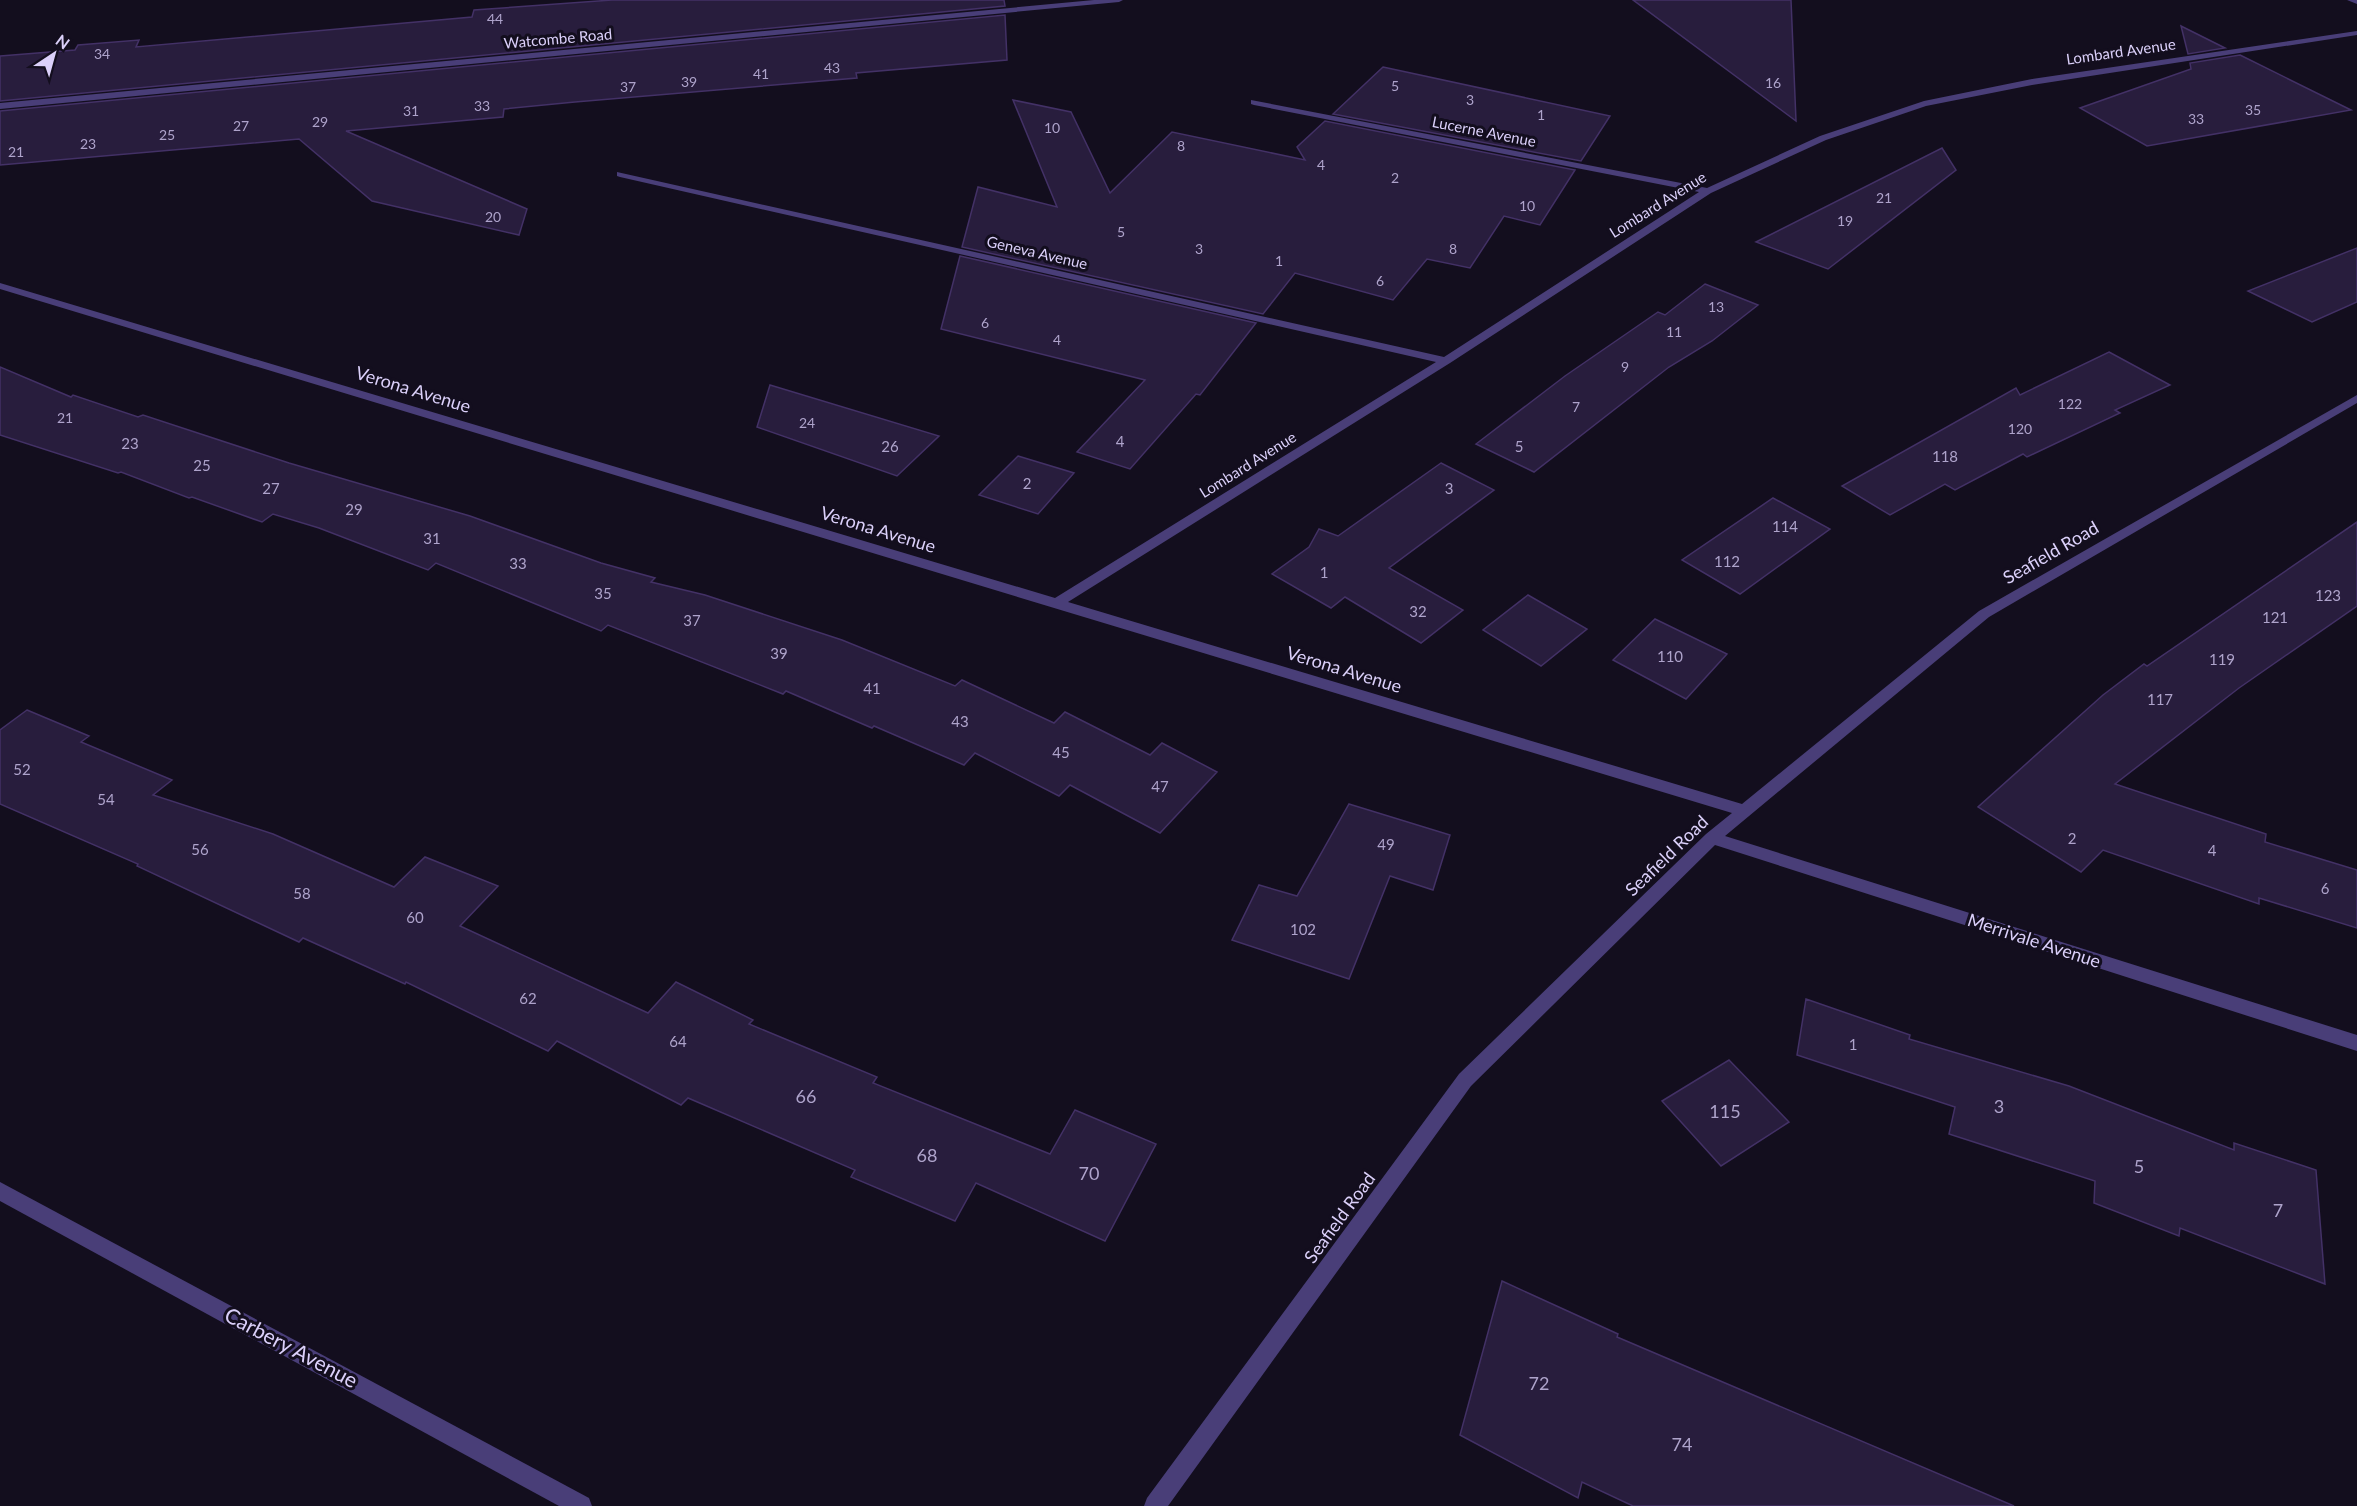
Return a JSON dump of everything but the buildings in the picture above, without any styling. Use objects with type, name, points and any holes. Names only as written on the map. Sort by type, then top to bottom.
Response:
[{"type":"street","name":"Watcombe Road","points":[[0,106],[1119,0]]},
{"type":"street","points":[[2351,0],[2357,2]]},
{"type":"street","name":"Lombard Avenue","points":[[1056,604],[1446,361],[1708,191],[1823,138],[1924,104],[2032,82],[2357,33]]},
{"type":"street","name":"Lucerne Avenue","points":[[1254,102],[1708,191]]},
{"type":"street","name":"Geneva Avenue","points":[[620,174],[1446,361]]},
{"type":"street","name":"Verona Avenue","points":[[0,286],[1745,812]]},
{"type":"street","name":"Seafield Road","points":[[1155,1506],[1465,1080],[1712,838],[1984,614],[2357,398]]},
{"type":"street","name":"Merrivale Avenue","points":[[1712,838],[2357,1043]]},
{"type":"street","name":"Carbery Avenue","points":[[0,1191],[581,1506]]}]
